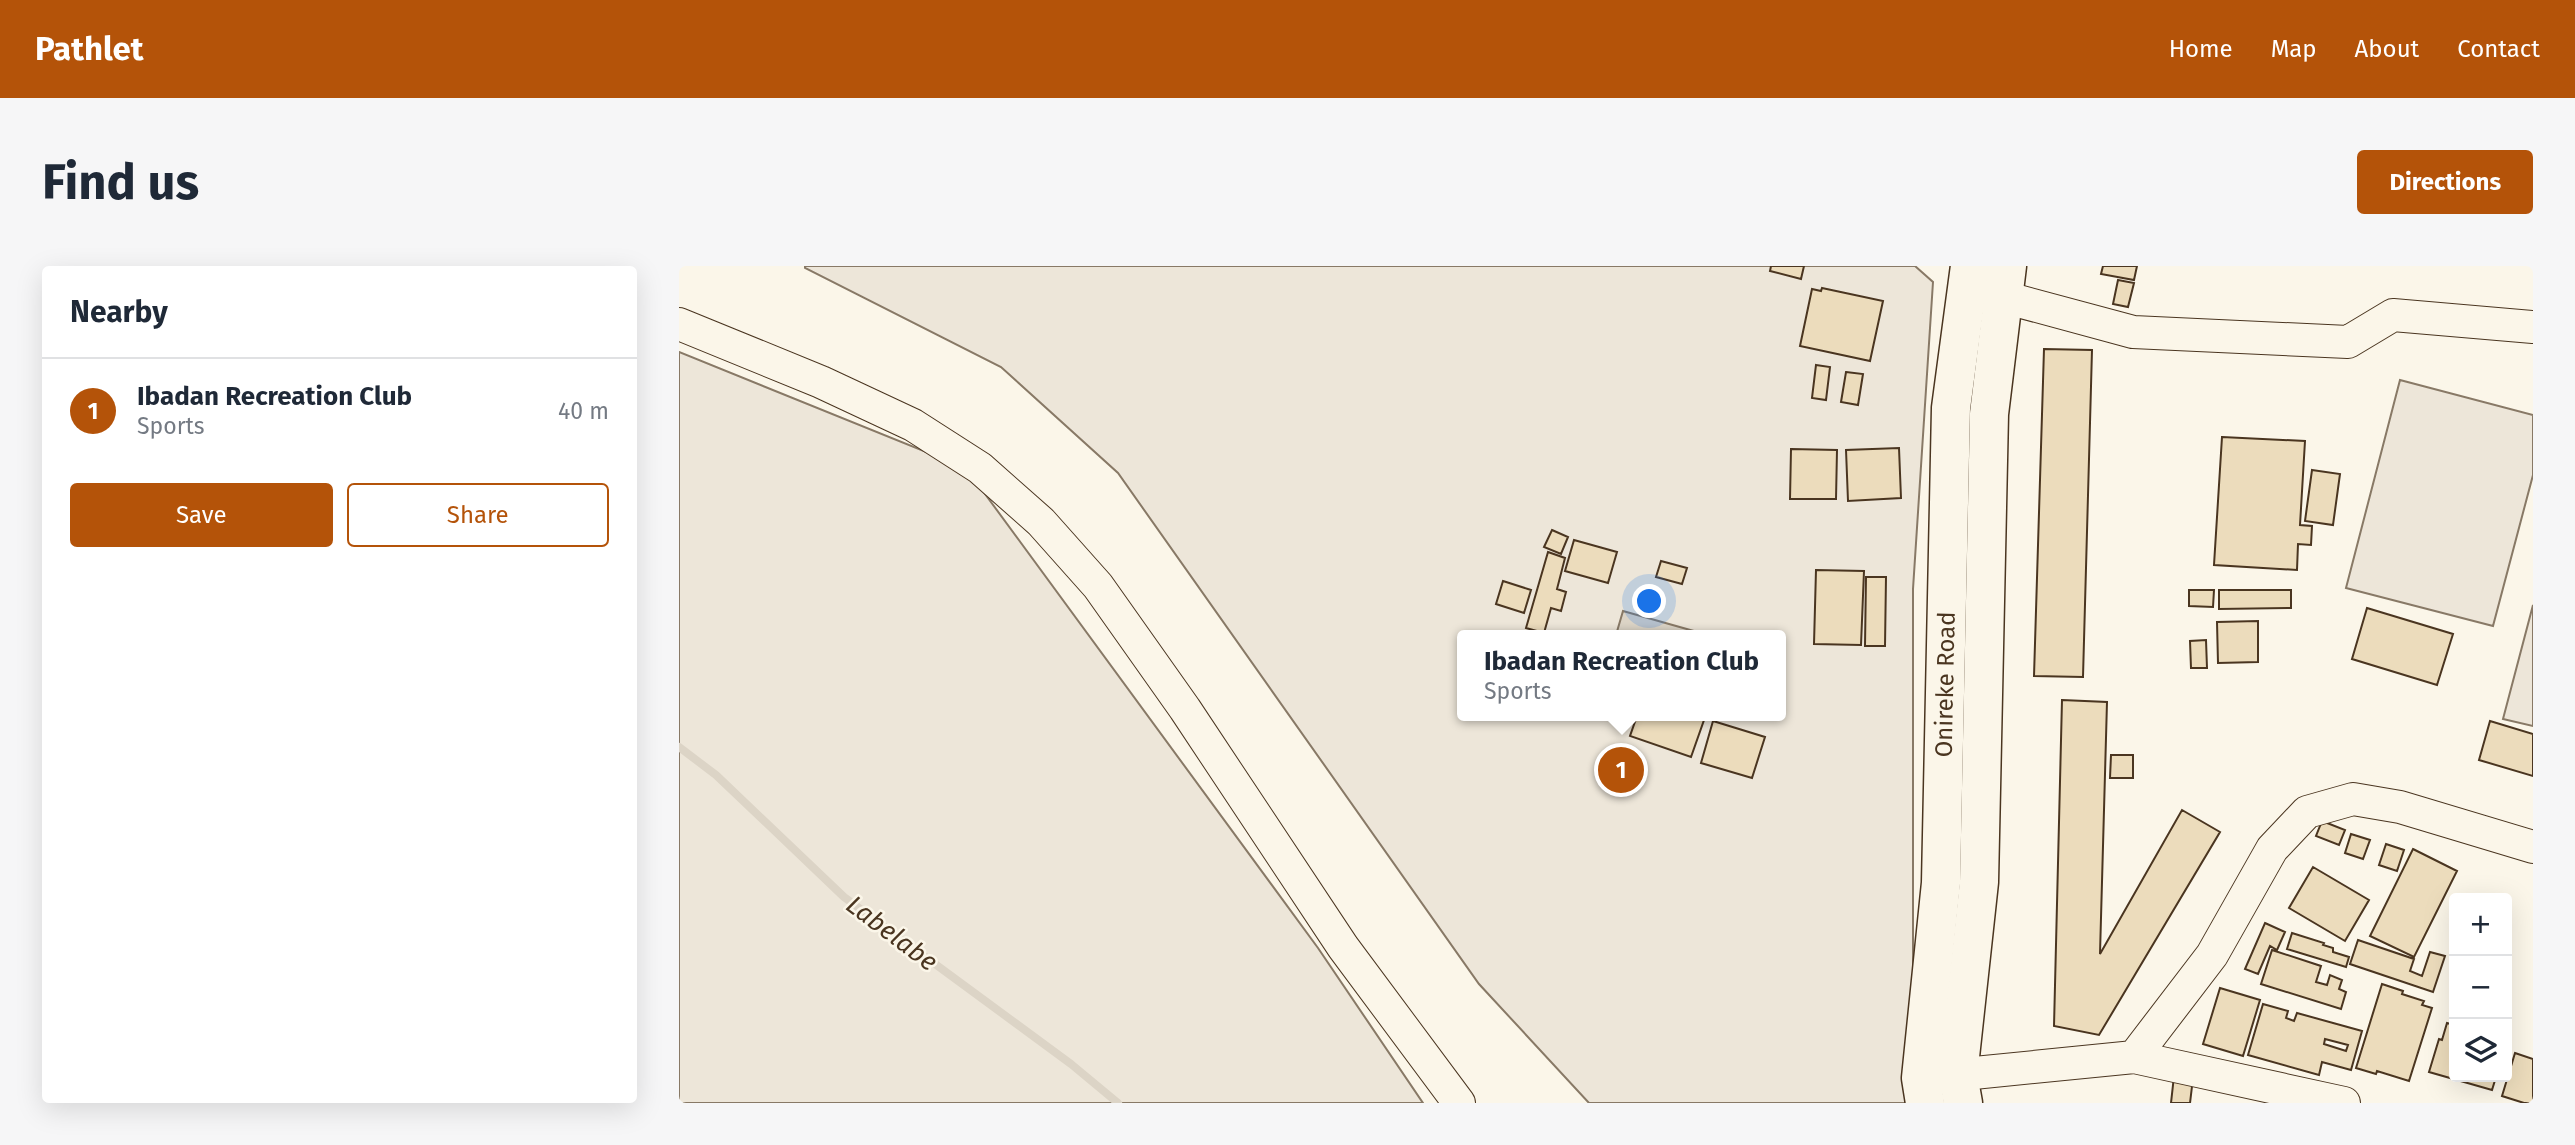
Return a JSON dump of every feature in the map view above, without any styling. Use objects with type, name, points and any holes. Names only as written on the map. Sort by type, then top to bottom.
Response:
[{"type":"main road","name":"Onireke Road","points":[[1923,1091],[1941,883],[1951,408],[1968,277]]},
{"type":"main road","name":"Onireke Road","points":[[1960,1089],[1979,882],[1989,414],[2005,281]]},
{"type":"street","points":[[1968,277],[2005,281],[2133,332],[2347,342],[2393,315],[2533,327]]},
{"type":"street","points":[[679,324],[821,382],[913,425],[980,468],[1041,522],[1098,586],[1185,709],[1343,947],[1459,1103]]},
{"type":"street","points":[[2134,1057],[2212,955],[2272,849],[2307,812],[2353,799],[2400,807],[2533,847]]},
{"type":"street","points":[[1923,1091],[1960,1089],[2134,1057],[2344,1103]]},
{"type":"shaded area","points":[[805,266],[1915,266],[1933,282],[1913,589],[1913,1103],[1589,1103],[1479,984],[1118,473],[1001,367]]},
{"type":"shaded area","points":[[679,352],[966,468],[1318,948],[1423,1103],[679,1103]]},
{"type":"shaded area","points":[[2400,380],[2533,415],[2533,475],[2493,626],[2346,588]]},
{"type":"shaded area","points":[[2533,605],[2533,726],[2503,719]]},
{"type":"shaded area","points":[[1623,611],[1690,630],[1617,630]]},
{"type":"building","points":[[1771,266],[1804,266],[1801,279],[1770,271]]},
{"type":"building","points":[[2103,266],[2137,266],[2134,280],[2101,274]]},
{"type":"building","points":[[2118,280],[2134,283],[2128,307],[2113,304]]},
{"type":"building","points":[[1822,288],[1883,301],[1870,361],[1800,346],[1812,289],[1821,291]]},
{"type":"building","points":[[2044,349],[2092,350],[2083,677],[2034,676]]},
{"type":"building","points":[[1816,365],[1830,367],[1826,400],[1812,398]]},
{"type":"building","points":[[1846,372],[1863,374],[1858,405],[1841,402]]},
{"type":"building","points":[[2222,437],[2305,441],[2300,525],[2312,526],[2311,545],[2298,544],[2297,570],[2214,565]]},
{"type":"building","points":[[1899,448],[1901,498],[1848,501],[1846,450]]},
{"type":"building","points":[[1791,449],[1837,450],[1836,499],[1790,499]]},
{"type":"building","points":[[2312,470],[2340,474],[2333,525],[2305,521]]},
{"type":"building","points":[[1552,530],[1568,537],[1561,554],[1544,547]]},
{"type":"building","points":[[1574,540],[1617,552],[1608,583],[1565,571]]},
{"type":"building","points":[[1548,552],[1565,558],[1557,589],[1566,592],[1561,611],[1551,608],[1545,630],[1526,628]]},
{"type":"building","points":[[1661,561],[1687,568],[1682,584],[1656,577]]},
{"type":"building","points":[[1816,570],[1864,571],[1861,645],[1814,644]]},
{"type":"building","points":[[1866,577],[1886,577],[1885,646],[1865,646]]},
{"type":"building","points":[[1503,581],[1531,590],[1524,613],[1496,604]]},
{"type":"building","points":[[2189,590],[2214,590],[2213,607],[2189,606]]},
{"type":"building","points":[[2219,590],[2291,590],[2291,608],[2219,609]]},
{"type":"building","points":[[2367,608],[2453,634],[2437,685],[2352,659]]},
{"type":"building","points":[[2258,621],[2258,662],[2218,663],[2217,622]]},
{"type":"building","points":[[2206,640],[2207,668],[2191,668],[2190,641]]},
{"type":"building","points":[[2062,700],[2107,702],[2100,954],[2182,810],[2220,832],[2099,1035],[2054,1026]]},
{"type":"building","points":[[1635,721],[1704,721],[1691,757],[1630,736]]},
{"type":"building","points":[[1713,721],[1765,737],[1752,778],[1701,763]]},
{"type":"building","points":[[2490,721],[2533,734],[2533,776],[2479,760]]},
{"type":"building","points":[[2111,755],[2133,755],[2133,778],[2110,778]]},
{"type":"building","points":[[2322,821],[2345,830],[2339,845],[2316,836]]},
{"type":"building","points":[[2351,834],[2370,840],[2363,859],[2345,853]]},
{"type":"building","points":[[2386,844],[2404,850],[2397,871],[2379,865]]},
{"type":"building","points":[[2413,849],[2457,871],[2414,957],[2370,936]]},
{"type":"building","points":[[2313,867],[2369,900],[2345,941],[2289,908]]},
{"type":"building","points":[[2265,923],[2285,932],[2277,950],[2270,946],[2258,974],[2245,969]]},
{"type":"building","points":[[2292,933],[2324,943],[2323,945],[2333,948],[2333,952],[2349,957],[2346,967],[2287,949]]},
{"type":"building","points":[[2358,940],[2414,959],[2410,971],[2422,976],[2430,952],[2445,956],[2433,992],[2350,964]]},
{"type":"building","points":[[2272,950],[2321,966],[2316,982],[2327,985],[2330,975],[2342,980],[2339,989],[2346,992],[2341,1009],[2261,984]]},
{"type":"building","points":[[2382,984],[2424,1001],[2422,1005],[2432,1008],[2409,1081],[2356,1068]]},
{"type":"building","points":[[2220,988],[2260,1000],[2243,1056],[2203,1044]]},
{"type":"building","points":[[2263,1004],[2288,1011],[2286,1018],[2294,1021],[2297,1013],[2362,1031],[2351,1070],[2322,1062],[2319,1075],[2248,1055]],"holes":[[[2325,1039],[2348,1045],[2346,1051],[2324,1044]]]},
{"type":"building","points":[[2449,1024],[2449,1078],[2429,1072],[2439,1039],[2442,1040]]},
{"type":"building","points":[[2515,1053],[2533,1059],[2533,1103],[2502,1096],[2506,1082],[2512,1082]]},
{"type":"building","points":[[2174,1076],[2193,1078],[2190,1103],[2171,1103]]},
{"type":"building","points":[[2464,1082],[2494,1082],[2492,1090]]},
{"type":"waterway","name":"Labelabe","points":[[679,747],[716,775],[844,897],[1071,1064],[1118,1103]]},
{"type":"place","name":"Ibadan Recreation Club","points":[[1621,770]]}]
